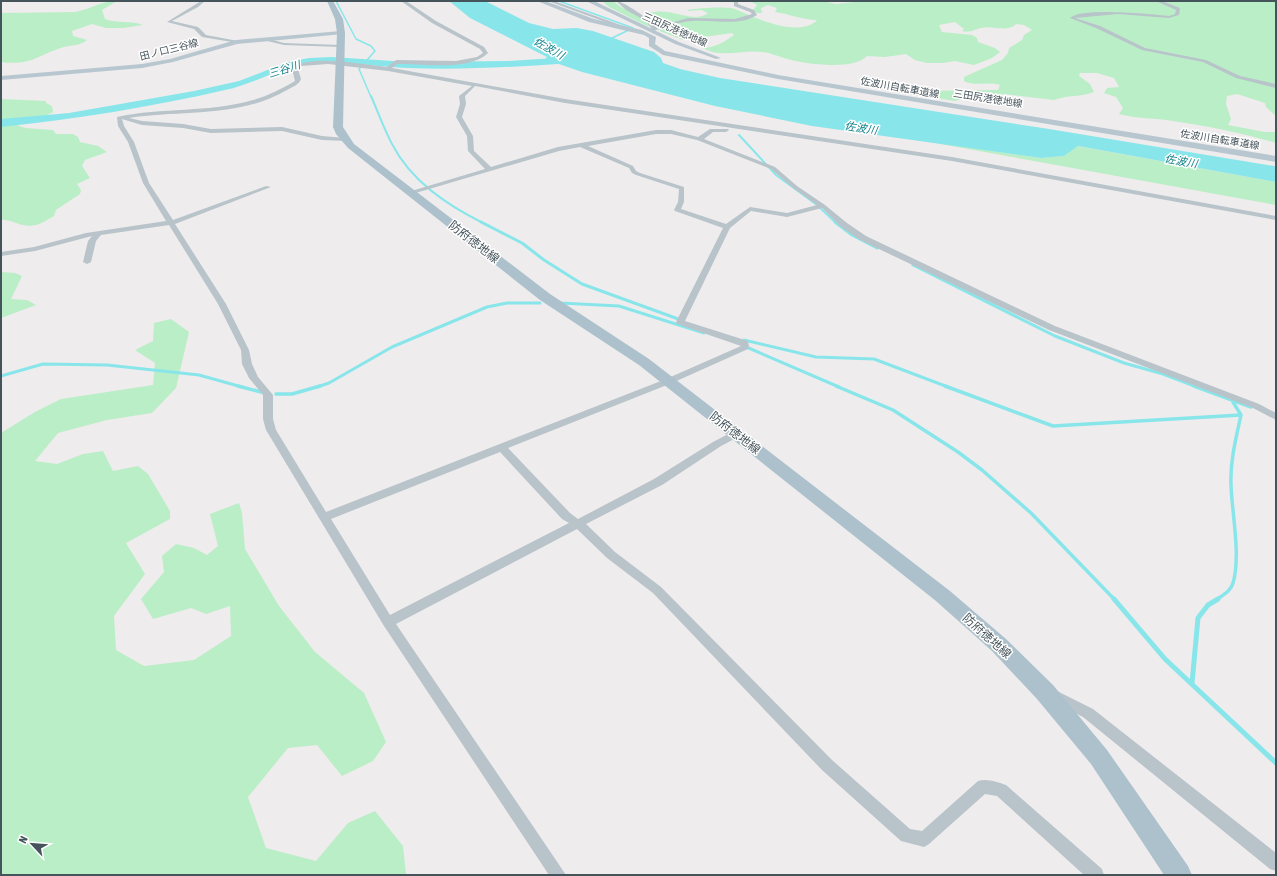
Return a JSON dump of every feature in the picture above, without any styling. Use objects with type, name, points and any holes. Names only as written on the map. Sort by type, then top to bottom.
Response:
[{"type":"main road","points":[[330,1],[339,19],[341,33],[338,127],[345,140]]},
{"type":"main road","name":"佐波川自転車道線","points":[[540,1],[599,24],[625,27],[653,37],[651,45],[663,53],[778,78],[908,97],[1088,129],[1276,157]]},
{"type":"main road","name":"三田尻港徳地線","points":[[589,1],[706,54],[753,67],[908,97],[1276,157]]},
{"type":"main road","name":"田ノ口三谷線","points":[[1,78],[142,66],[170,61],[236,42],[341,33]]},
{"type":"main road","name":"防府徳地線","points":[[345,140],[410,193],[545,297],[619,345],[669,381],[943,596],[1000,645],[1045,692],[1099,757],[1179,875]]},
{"type":"street","points":[[203,1],[198,6],[183,12],[169,22],[196,28],[204,36],[236,42]]},
{"type":"street","points":[[391,66],[400,62],[462,62],[477,59],[486,53],[482,48],[434,22],[402,1]]},
{"type":"street","points":[[550,1],[625,27]]},
{"type":"street","points":[[618,1],[623,7],[650,19],[652,29]]},
{"type":"street","points":[[637,31],[652,29],[691,19],[733,20],[755,15],[752,11],[736,5],[736,1]]},
{"type":"street","points":[[1158,1],[1178,9],[1178,15],[1161,17],[1111,14],[1074,16],[1072,18],[1144,49],[1204,62],[1238,78],[1276,86]]},
{"type":"street","points":[[265,39],[284,44],[340,46]]},
{"type":"street","points":[[119,118],[157,112],[214,109],[258,102],[297,82],[298,79],[295,69],[299,65],[339,61],[391,66],[565,101],[952,159],[1276,218]]},
{"type":"street","points":[[457,80],[474,87],[549,102],[923,158],[1276,223]]},
{"type":"street","points":[[474,87],[462,96],[463,104],[459,117],[470,136],[471,151],[489,169]]},
{"type":"street","points":[[119,118],[142,123],[183,126],[211,131],[282,129],[322,138],[345,140]]},
{"type":"street","points":[[119,118],[121,126],[131,142],[146,183],[222,304],[246,350],[247,364],[254,378],[268,396],[268,419],[270,430],[388,622],[558,875]]},
{"type":"street","points":[[1088,129],[1114,130],[1138,136]]},
{"type":"street","points":[[699,139],[712,130],[774,132]]},
{"type":"street","points":[[410,193],[558,148],[663,132],[699,139],[769,166],[820,207],[863,238],[1052,328],[1256,406],[1276,417]]},
{"type":"street","points":[[581,145],[631,167],[634,172],[638,174],[682,188],[681,202],[677,210],[727,227]]},
{"type":"street","points":[[892,150],[923,158]]},
{"type":"street","points":[[1,254],[98,234],[170,223],[268,187]]},
{"type":"street","points":[[324,518],[669,381],[740,350],[746,345],[745,343],[680,322],[727,227],[750,209],[787,215],[820,207]]},
{"type":"street","points":[[87,262],[92,241],[98,234]]},
{"type":"street","points":[[388,622],[658,482],[717,444],[736,434]]},
{"type":"street","points":[[502,448],[566,516],[586,530],[611,555],[663,596],[826,764],[906,836],[924,839],[983,786],[1002,790],[1096,875]]},
{"type":"street","points":[[1045,692],[1088,712],[1276,863]]},
{"type":"green space","points":[[107,1],[117,1],[102,10],[105,19],[143,25],[123,28],[106,28],[92,24],[72,31],[73,36],[87,40],[82,43],[64,47],[27,61],[12,63],[1,62],[1,13],[75,12]]},
{"type":"green space","points":[[602,1],[613,1],[648,22],[652,26],[647,26],[609,7]]},
{"type":"green space","points":[[750,1],[822,1],[836,4],[864,1],[1276,1],[1276,116],[1266,107],[1265,103],[1237,94],[1227,96],[1226,104],[1231,119],[1228,125],[1265,132],[1276,132],[1276,143],[1186,123],[1132,117],[1119,114],[1123,108],[1116,97],[1104,93],[1107,88],[1119,87],[1114,78],[1097,73],[1080,73],[1079,76],[1090,84],[1094,92],[1054,100],[1004,94],[988,100],[964,98],[955,101],[918,95],[920,91],[998,90],[1000,85],[968,83],[964,81],[964,77],[1002,60],[1008,53],[1009,48],[1022,40],[1024,35],[1032,30],[1024,25],[1016,24],[1008,28],[985,27],[967,32],[962,31],[964,29],[955,22],[939,25],[942,32],[972,35],[977,38],[978,42],[995,48],[1000,52],[992,58],[974,65],[955,61],[927,63],[915,60],[906,54],[885,57],[867,56],[860,61],[840,65],[827,65],[792,60],[755,51],[717,53],[703,48],[723,42],[734,35],[732,33],[683,40],[660,31],[657,25],[671,20],[651,17],[648,14],[664,12],[696,17],[708,13],[701,10],[688,10],[705,8],[731,8],[776,25],[788,27],[809,25],[817,20],[775,12],[777,8],[768,5],[761,8],[762,13],[757,13],[753,10],[757,5]]},
{"type":"green space","points":[[1,99],[46,101],[46,103],[52,106],[53,112],[43,117],[18,121],[14,124],[25,128],[53,130],[56,134],[73,134],[78,137],[80,142],[98,146],[107,152],[85,160],[82,166],[90,178],[77,184],[81,190],[80,194],[56,210],[54,216],[32,226],[1,220]]},
{"type":"green space","points":[[924,141],[1041,158],[1064,156],[1077,146],[1276,182],[1276,205]]},
{"type":"green space","points":[[1,272],[15,273],[22,276],[11,299],[27,300],[36,305],[1,318]]},
{"type":"green space","points":[[171,319],[189,332],[176,388],[152,413],[107,420],[58,433],[35,461],[57,464],[83,454],[103,451],[113,471],[138,466],[148,474],[170,511],[170,519],[126,543],[145,574],[114,616],[116,650],[144,666],[194,660],[231,636],[230,606],[206,614],[191,608],[153,619],[141,599],[164,572],[162,556],[176,544],[194,548],[207,555],[218,546],[210,514],[239,503],[242,513],[245,549],[279,606],[315,652],[364,693],[386,742],[373,761],[342,776],[317,745],[288,748],[248,797],[266,848],[316,861],[348,823],[375,811],[403,846],[406,875],[1,875],[1,433],[35,412],[61,399],[153,385],[155,363],[135,350],[153,341],[154,323]]},
{"type":"water","name":"佐波川","points":[[449,1],[485,1],[529,23],[553,29],[577,28],[593,31],[654,52],[661,58],[663,63],[680,69],[720,78],[1049,129],[1274,166],[1276,167],[1276,182],[1078,146],[1064,156],[1041,158],[812,126],[715,106],[582,72],[559,64],[542,63],[547,57],[470,18]]},
{"type":"waterway","points":[[336,1],[356,39],[371,46],[375,51],[359,69],[371,97]]},
{"type":"waterway","points":[[559,1],[633,28],[610,39]]},
{"type":"waterway","name":"三谷川","points":[[1,123],[69,116],[194,94],[242,83],[288,65],[309,61],[331,60],[409,65],[509,64],[571,60]]},
{"type":"waterway","points":[[371,96],[392,144],[409,169],[420,181],[443,200],[483,223]]},
{"type":"waterway","points":[[739,135],[776,175],[817,205],[836,223]]},
{"type":"waterway","points":[[481,222],[522,243],[544,260],[582,284],[681,320]]},
{"type":"waterway","points":[[835,222],[852,235],[877,248]]},
{"type":"waterway","points":[[913,265],[1055,336],[1124,363],[1163,374],[1197,387]]},
{"type":"waterway","points":[[320,386],[329,383],[392,347],[487,307],[507,303],[540,303]]},
{"type":"waterway","points":[[560,303],[619,306],[704,333]]},
{"type":"waterway","points":[[744,340],[816,357],[874,359],[948,387]]},
{"type":"waterway","points":[[744,346],[839,387]]},
{"type":"waterway","points":[[1,376],[43,364],[107,365],[199,375],[242,387]]},
{"type":"waterway","points":[[238,386],[261,392]]},
{"type":"waterway","points":[[276,394],[292,394],[320,386]]},
{"type":"waterway","points":[[836,386],[893,410],[958,452],[982,470],[1031,513],[1115,600]]},
{"type":"waterway","points":[[945,386],[1053,426],[1241,415]]},
{"type":"waterway","points":[[1194,386],[1251,407]]},
{"type":"waterway","points":[[1233,402],[1241,415]]},
{"type":"waterway","points":[[1216,600],[1230,588],[1233,583],[1235,572],[1236,548],[1231,467],[1241,415]]},
{"type":"waterway","points":[[1114,599],[1165,659],[1276,763]]},
{"type":"waterway","points":[[1192,683],[1198,618],[1208,605],[1218,599]]}]
